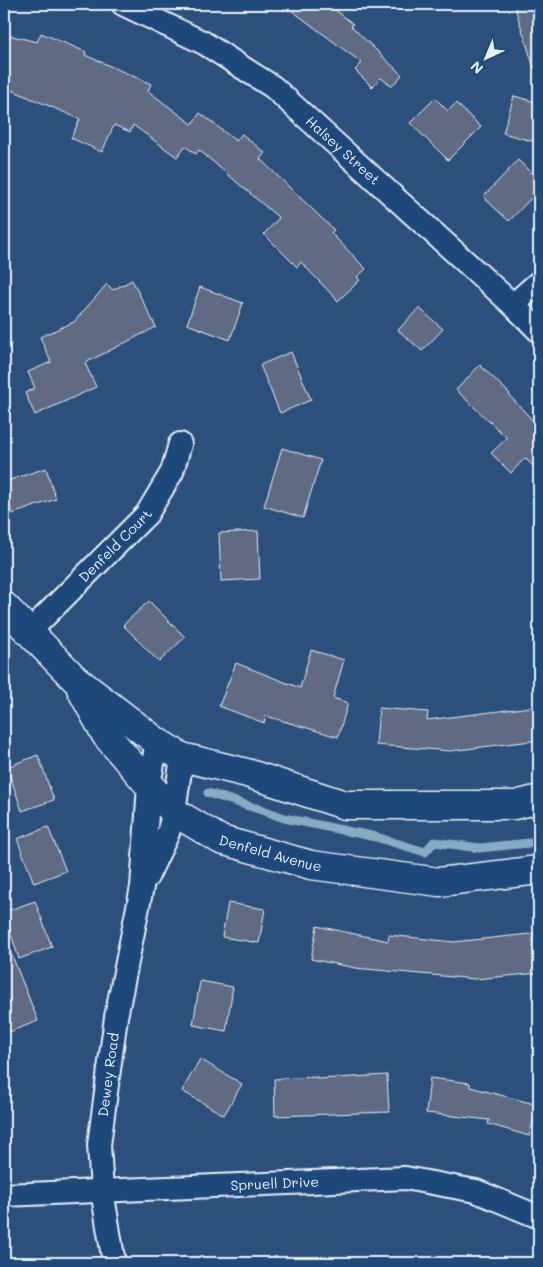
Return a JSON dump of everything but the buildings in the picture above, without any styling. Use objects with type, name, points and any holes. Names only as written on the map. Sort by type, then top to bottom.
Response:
[{"type":"street","name":"Halsey Street","points":[[123,4],[204,42],[273,87],[514,305],[539,331]]},
{"type":"street","points":[[514,305],[539,282]]},
{"type":"street","name":"Denfeld Court","points":[[29,632],[147,514],[172,472],[180,444]]},
{"type":"street","name":"Denfeld Avenue","points":[[4,606],[76,679],[157,742],[182,757],[247,773],[345,805],[515,805],[539,800]]},
{"type":"street","name":"Denfeld Avenue","points":[[76,679],[106,735],[149,785],[174,812],[222,840],[310,865],[439,882],[539,870]]},
{"type":"street","name":"Dewey Road","points":[[114,1263],[102,1190],[99,1145],[116,1017],[142,887],[149,785],[157,742]]},
{"type":"street","name":"Dewey Road","points":[[142,887],[168,833],[174,812],[182,757]]},
{"type":"street","name":"Spruell Drive","points":[[4,1195],[405,1178],[476,1191],[539,1218]]},
{"type":"waterway","points":[[208,793],[284,818],[376,837],[425,852],[434,842],[480,848],[539,842]]}]
